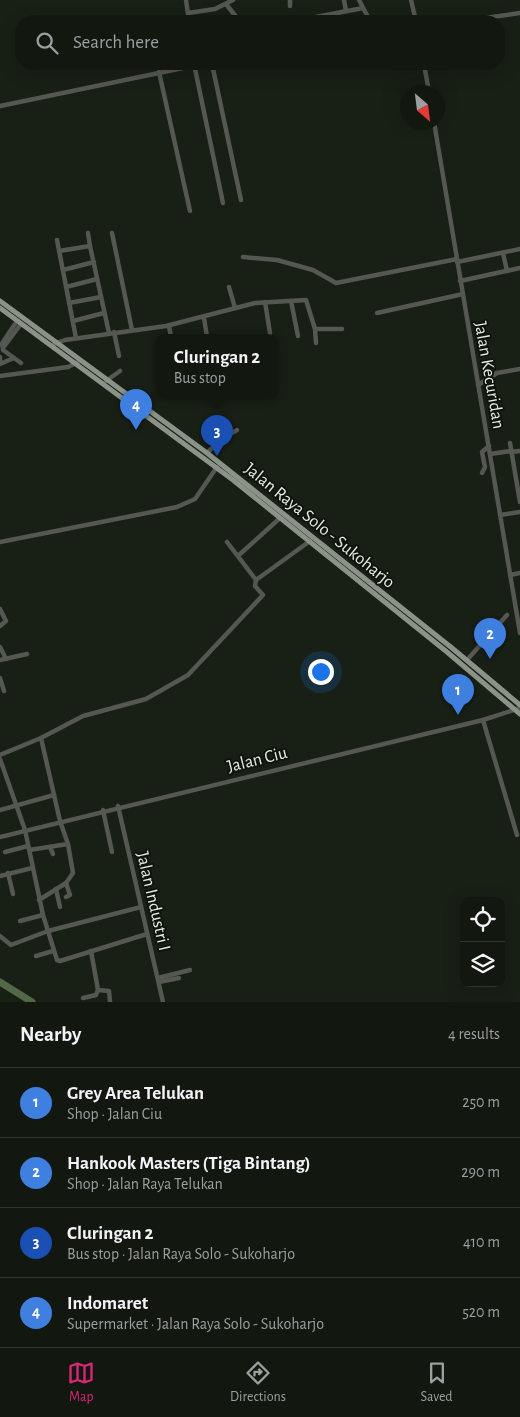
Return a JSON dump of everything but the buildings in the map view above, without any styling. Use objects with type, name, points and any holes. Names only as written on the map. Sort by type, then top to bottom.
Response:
[{"type":"main road","name":"Jalan Raya Solo - Sukoharjo","points":[[0,301],[106,381],[207,453],[246,487],[427,632]]},
{"type":"main road","name":"Jalan Raya Solo - Sukoharjo","points":[[0,308],[75,365],[235,478]]},
{"type":"main road","name":"Jalan Raya Solo - Sukoharjo","points":[[246,487],[280,518],[450,650]]},
{"type":"main road","points":[[450,650],[467,660],[519,709]]},
{"type":"main road","points":[[450,650],[519,709]]},
{"type":"street","points":[[186,0],[188,13],[215,10],[233,0]]},
{"type":"street","points":[[290,0],[290,6]]},
{"type":"street","points":[[344,0],[346,11]]},
{"type":"street","points":[[359,0],[367,15]]},
{"type":"street","points":[[411,0],[415,15]]},
{"type":"street","points":[[226,4],[235,15]]},
{"type":"street","points":[[326,15],[363,8]]},
{"type":"street","points":[[505,15],[520,13]]},
{"type":"street","points":[[0,106],[168,70]]},
{"type":"street","points":[[195,70],[223,203]]},
{"type":"street","points":[[213,70],[241,200]]},
{"type":"street","points":[[425,70],[427,85]]},
{"type":"street","points":[[160,72],[190,211]]},
{"type":"street","name":"Jalan Kecuridan","points":[[435,130],[520,630]]},
{"type":"street","points":[[88,232],[104,313],[118,356]]},
{"type":"street","points":[[112,233],[132,330]]},
{"type":"street","points":[[57,240],[76,338]]},
{"type":"street","points":[[59,251],[90,246]]},
{"type":"street","points":[[243,257],[277,260],[313,270],[336,284],[520,249]]},
{"type":"street","points":[[503,253],[507,271]]},
{"type":"street","points":[[63,270],[94,262]]},
{"type":"street","points":[[460,281],[520,268]]},
{"type":"street","points":[[66,286],[97,279]]},
{"type":"street","points":[[229,287],[235,308]]},
{"type":"street","points":[[377,313],[462,294]]},
{"type":"street","points":[[69,303],[101,297]]},
{"type":"street","points":[[291,301],[298,336]]},
{"type":"street","points":[[51,347],[56,342],[76,338],[169,326],[235,308],[265,302],[291,301],[307,301],[315,329],[316,343]]},
{"type":"street","points":[[265,302],[270,334]]},
{"type":"street","points":[[73,321],[104,313]]},
{"type":"street","points":[[204,318],[207,334]]},
{"type":"street","points":[[19,322],[1,348],[21,363]]},
{"type":"street","points":[[169,326],[170,334]]},
{"type":"street","points":[[315,329],[342,330]]},
{"type":"street","points":[[0,357],[0,371]]},
{"type":"street","points":[[0,364],[14,358]]},
{"type":"street","points":[[0,376],[75,365],[80,361]]},
{"type":"street","points":[[478,385],[497,374],[520,369]]},
{"type":"street","points":[[106,381],[120,372]]},
{"type":"street","points":[[207,453],[221,439],[238,430]]},
{"type":"street","points":[[510,443],[514,469],[519,485],[520,502]]},
{"type":"street","points":[[482,473],[485,467],[482,452],[489,446]]},
{"type":"street","points":[[490,454],[520,451]]},
{"type":"street","points":[[0,542],[177,507],[195,498],[217,467]]},
{"type":"street","points":[[514,469],[520,468]]},
{"type":"street","points":[[500,515],[520,512]]},
{"type":"street","points":[[239,556],[280,518]]},
{"type":"street","points":[[256,580],[310,541]]},
{"type":"street","points":[[147,934],[60,961],[56,959],[39,900],[25,830],[0,757],[83,716],[146,699],[188,674],[263,595],[256,586],[256,580],[227,542]]},
{"type":"street","points":[[510,575],[520,573]]},
{"type":"street","points":[[514,597],[520,596]]},
{"type":"street","points":[[0,609],[6,620],[0,626]]},
{"type":"street","points":[[467,660],[507,616]]},
{"type":"street","points":[[0,647],[6,659]]},
{"type":"street","points":[[0,660],[27,654]]},
{"type":"street","points":[[0,678],[4,691]]},
{"type":"street","name":"Jalan Ciu","points":[[0,837],[118,806],[483,720],[519,709]]},
{"type":"street","points":[[483,720],[517,835]]},
{"type":"street","points":[[39,900],[66,883],[73,873],[68,844],[60,821],[41,738]]},
{"type":"street","points":[[0,810],[54,795]]},
{"type":"street","name":"Jalan Industri I","points":[[118,806],[163,1002]]},
{"type":"street","points":[[103,810],[112,852]]},
{"type":"street","points":[[5,852],[68,844]]},
{"type":"street","points":[[50,847],[53,854]]},
{"type":"street","points":[[0,876],[32,868]]},
{"type":"street","points":[[8,873],[13,894]]},
{"type":"street","points":[[66,883],[70,894],[66,897]]},
{"type":"street","points":[[56,889],[60,907]]},
{"type":"street","points":[[0,936],[11,945],[48,931],[141,906]]},
{"type":"street","points":[[20,921],[43,914]]},
{"type":"street","points":[[36,956],[53,951]]},
{"type":"street","points":[[83,998],[96,995],[98,990],[91,951]]},
{"type":"street","points":[[158,980],[190,970]]},
{"type":"street","points":[[158,980],[179,978]]},
{"type":"street","points":[[98,990],[109,991],[110,1002]]},
{"type":"waterway","points":[[0,982],[32,1002]]},
{"type":"place","name":"Indomaret","points":[[136,430]]},
{"type":"place","name":"Cluringan 2","points":[[217,456]]},
{"type":"place","name":"Hankook Masters (Tiga Bintang)","points":[[490,659]]},
{"type":"place","name":"Grey Area Telukan","points":[[458,715]]}]
